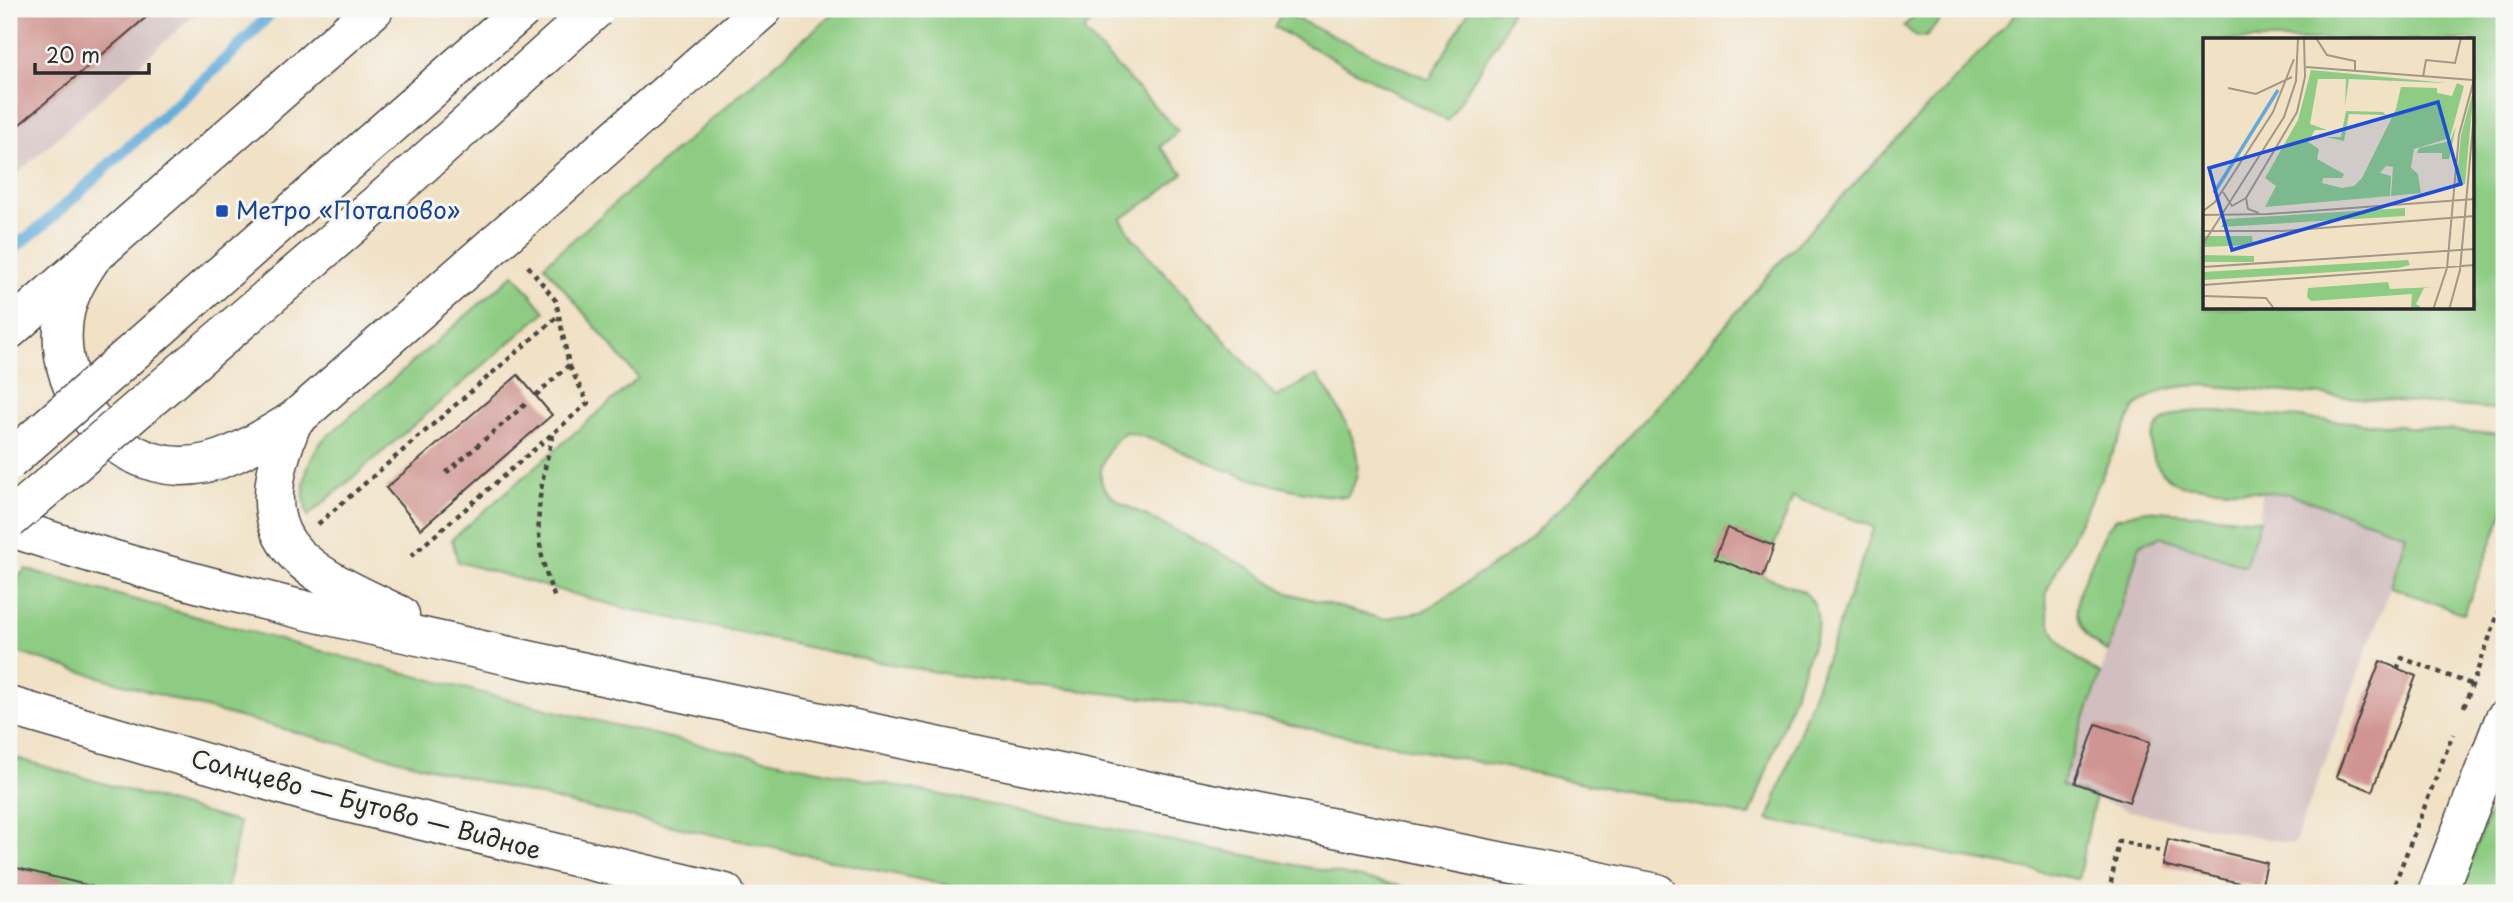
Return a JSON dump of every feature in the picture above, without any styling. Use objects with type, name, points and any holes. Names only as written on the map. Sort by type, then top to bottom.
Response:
[{"type":"main road","points":[[9,330],[374,9]]},
{"type":"main road","points":[[9,461],[523,9]]},
{"type":"main road","points":[[9,520],[349,229],[596,9]]},
{"type":"main road","points":[[91,258],[67,302],[62,352],[77,400],[109,438],[130,452],[153,462],[180,466],[200,464],[246,448],[293,421],[764,9]]},
{"type":"main road","points":[[293,421],[277,462],[272,499],[279,531],[286,544],[318,575],[467,647]]},
{"type":"main road","points":[[9,527],[213,589],[467,647],[1001,762],[1657,893]]},
{"type":"main road","name":"Солнцево — Бутово — Видное","points":[[9,706],[327,798],[725,893]]},
{"type":"main road","points":[[2437,893],[2504,720]]},
{"type":"path","points":[[411,556],[588,403],[569,365],[557,317],[556,301],[527,265]]},
{"type":"path","points":[[310,531],[557,317]]},
{"type":"path","points":[[535,396],[569,365]]},
{"type":"path","points":[[446,473],[528,402]]},
{"type":"path","points":[[553,433],[539,488],[537,525],[542,567],[555,598]]},
{"type":"path","points":[[2462,711],[2504,598]]},
{"type":"path","points":[[2397,669],[2402,658],[2473,685]]},
{"type":"path","points":[[2391,893],[2457,724]]},
{"type":"path","points":[[2109,893],[2119,841],[2165,852]]},
{"type":"shaded area","points":[[9,9],[201,9],[9,181]]},
{"type":"shaded area","points":[[2261,492],[2310,498],[2407,534],[2391,587],[2294,844],[2129,811],[2061,786],[2101,674],[2140,545],[2160,536],[2245,565],[2260,521]]},
{"type":"green space","points":[[838,9],[1104,9],[1083,31],[1178,131],[1160,147],[1183,173],[1164,190],[1121,219],[1133,238],[1276,397],[1317,375],[1344,418],[1356,451],[1358,468],[1355,483],[1346,497],[1313,493],[1246,477],[1160,442],[1125,432],[1106,456],[1101,471],[1103,486],[1119,502],[1250,568],[1288,593],[1383,619],[1424,611],[1519,548],[1584,485],[1660,402],[1775,267],[2021,9],[2504,9],[2504,410],[2202,385],[2165,390],[2149,397],[2134,409],[2047,590],[2048,618],[2059,641],[2077,659],[2101,674],[2061,785],[2095,798],[2078,879],[1768,820],[1874,527],[1793,497],[1774,546],[1727,529],[1716,558],[1803,591],[1814,604],[1818,620],[1817,632],[1750,816],[1171,701],[965,677],[873,661],[624,608],[458,562],[452,539],[638,378],[544,265]]},
{"type":"green space","points":[[1470,9],[1512,9],[1499,39],[1448,121],[1274,27],[1282,12],[1429,80]]},
{"type":"green space","points":[[1921,9],[1949,9],[1926,37],[1916,36],[1904,26]]},
{"type":"green space","points":[[514,274],[545,312],[308,516],[304,496],[305,477],[311,459],[322,441]]},
{"type":"green space","points":[[2217,411],[2504,435],[2504,510],[2464,614],[2391,587],[2406,534],[2289,494],[2180,485],[2170,479],[2155,462],[2151,441],[2154,432],[2161,423],[2177,414]]},
{"type":"green space","points":[[2146,510],[2260,520],[2245,566],[2160,536],[2140,545],[2108,652],[2084,632],[2079,621],[2077,610],[2081,586],[2111,523],[2115,519]]},
{"type":"green space","points":[[26,569],[380,667],[648,733],[912,789],[1437,893],[982,893],[580,806],[190,704],[9,650],[9,586]]},
{"type":"green space","points":[[9,756],[240,823],[226,893],[119,893],[9,866]]},
{"type":"green space","points":[[2504,775],[2504,893],[2458,893]]},
{"type":"building","points":[[9,9],[156,9],[14,129],[9,122]]},
{"type":"building","points":[[518,375],[552,415],[421,529],[386,488]]},
{"type":"building","points":[[1727,528],[1774,546],[1763,577],[1715,558]]},
{"type":"building","points":[[2380,661],[2416,676],[2372,791],[2336,777]]},
{"type":"building","points":[[2096,724],[2150,742],[2129,802],[2075,783]]},
{"type":"building","points":[[2168,839],[2267,863],[2261,888],[2163,865]]},
{"type":"building","points":[[9,866],[115,892],[115,893],[9,893]]},
{"type":"waterway","points":[[9,251],[58,212],[206,77],[274,9]]},
{"type":"place","name":"Метро «Потапово»","points":[[222,211]]}]
